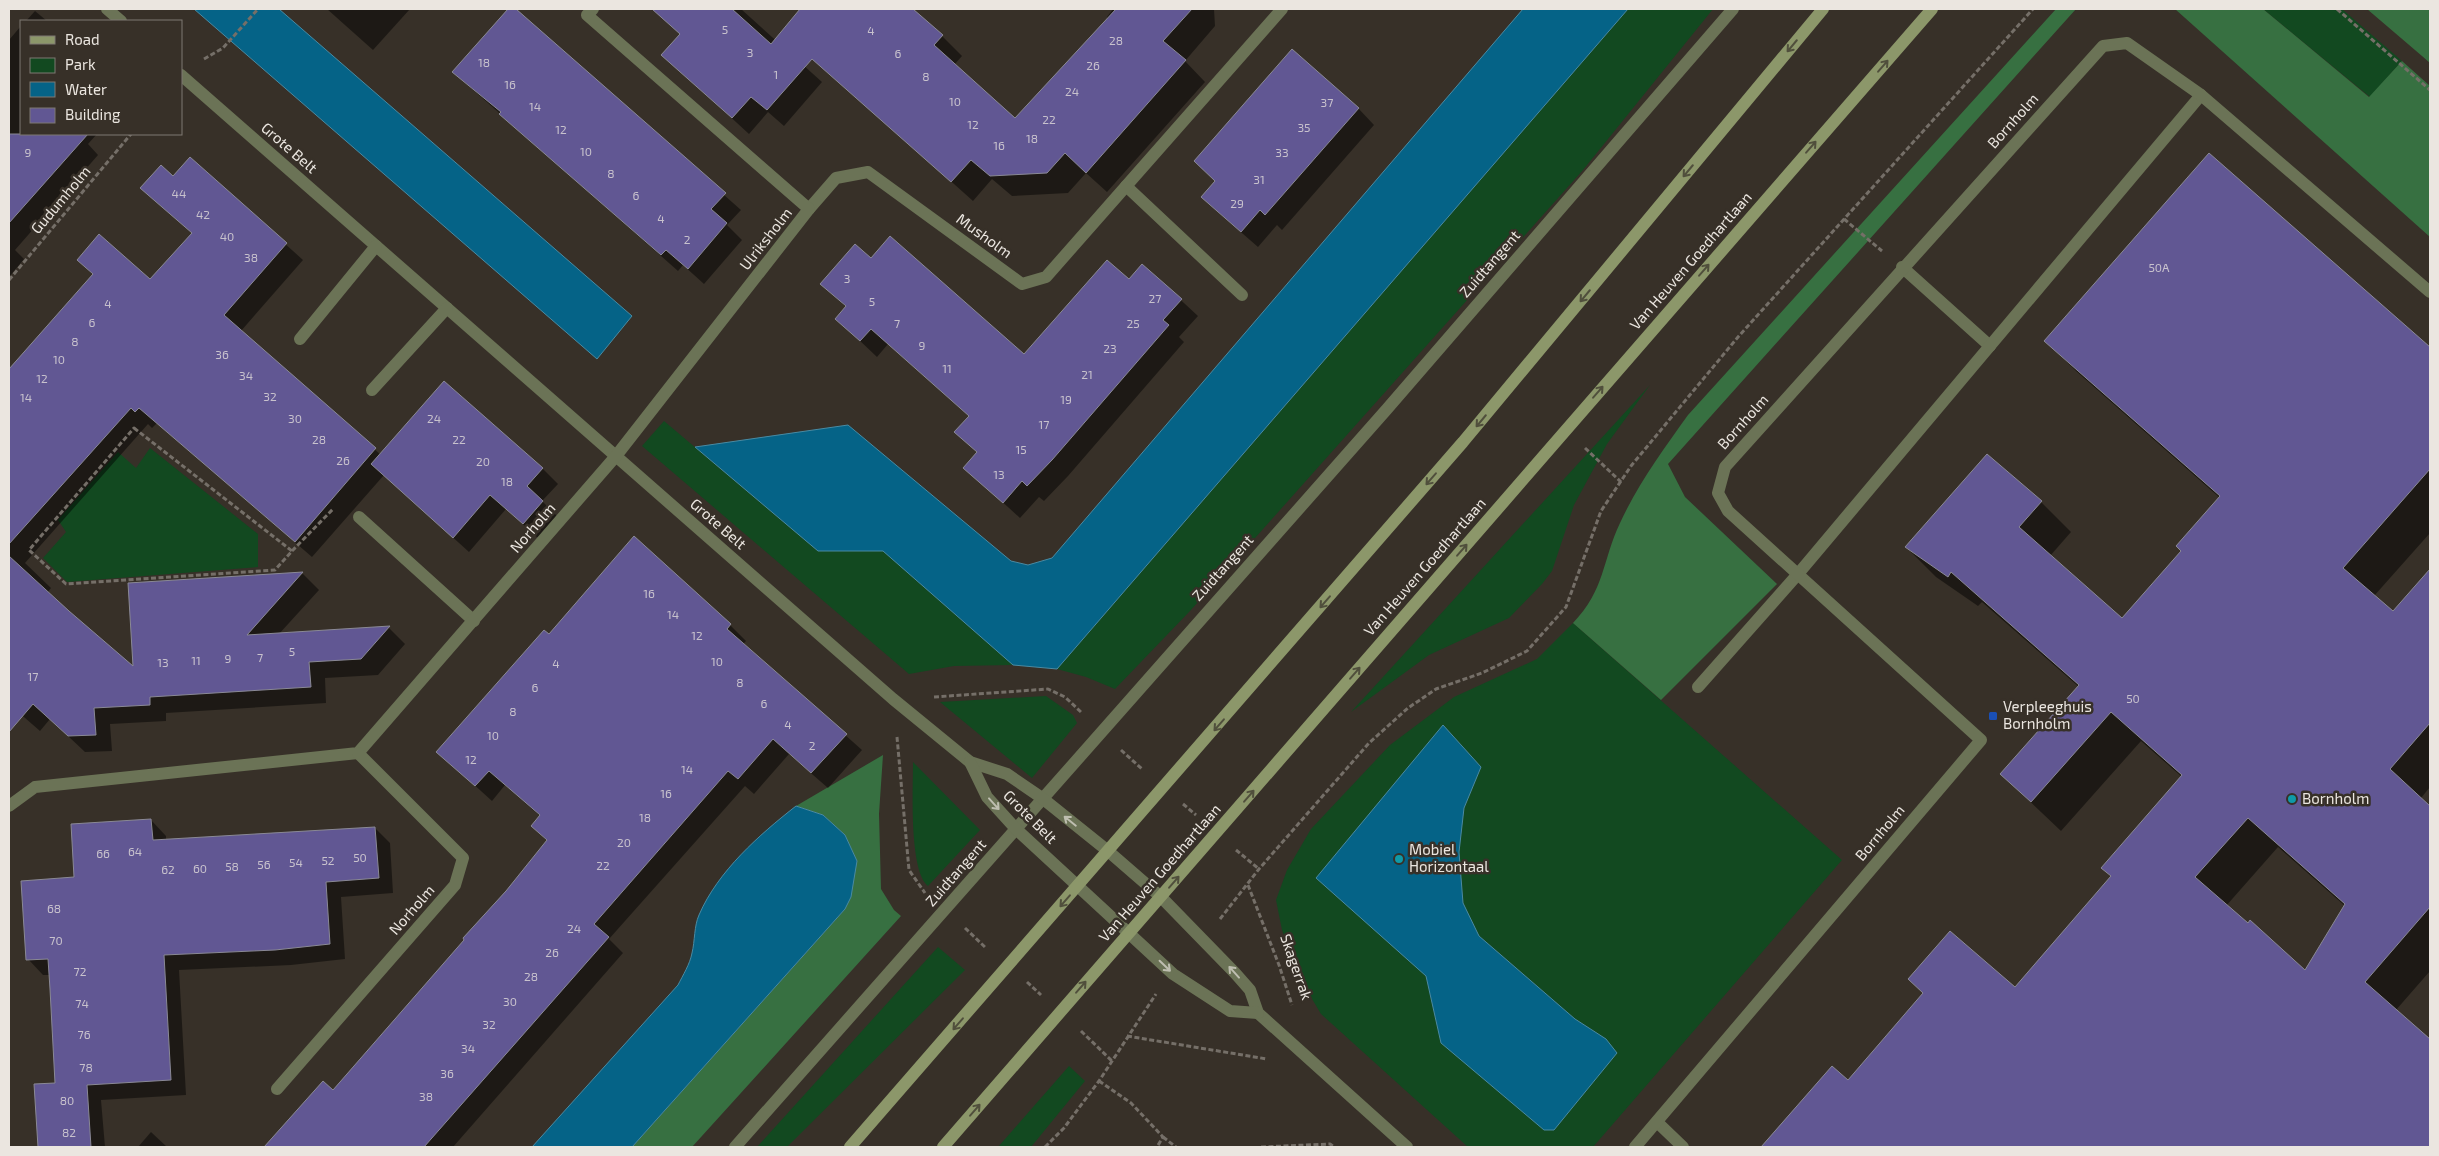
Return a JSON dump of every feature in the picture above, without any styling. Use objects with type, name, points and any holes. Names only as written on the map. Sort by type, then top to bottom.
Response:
[{"type":"main road","points":[[850,1147],[1463,442],[1823,9]]},
{"type":"main road","name":"Van Heuven Goedhartlaan","points":[[944,1147],[1932,9]]},
{"type":"street","points":[[106,9],[120,20]]},
{"type":"street","name":"Ulriksholm","points":[[593,9],[587,15],[809,209],[616,456]]},
{"type":"street","name":"Musholm","points":[[809,209],[836,178],[868,172],[1022,284],[1046,277],[1282,9]]},
{"type":"street","name":"Zuidtangent","points":[[735,1147],[1387,409],[1733,9]]},
{"type":"street","name":"Bornholm","points":[[1636,1147],[1981,740],[1728,511],[1718,493],[1725,467],[2103,46],[2127,43],[2201,95],[2430,292]]},
{"type":"street","name":"Grote Belt","points":[[182,76],[893,699],[970,762],[1007,774],[1042,798],[1161,897]]},
{"type":"street","points":[[1698,687],[1798,574],[2201,95]]},
{"type":"street","points":[[1126,186],[1242,295]]},
{"type":"street","points":[[300,339],[376,246]]},
{"type":"street","points":[[1902,268],[1990,346]]},
{"type":"street","points":[[372,390],[447,308]]},
{"type":"street","name":"Norholm","points":[[277,1089],[455,885],[464,858],[358,753],[616,456]]},
{"type":"street","points":[[359,517],[474,621]]},
{"type":"street","points":[[9,806],[35,787],[358,753]]},
{"type":"street","name":"Grote Belt","points":[[970,762],[987,797],[1016,829],[1130,932]]},
{"type":"street","points":[[1161,897],[1204,939],[1250,990],[1258,1014],[1407,1147]]},
{"type":"street","points":[[1130,932],[1173,974],[1230,1011],[1258,1014]]},
{"type":"street","points":[[1657,1122],[1683,1147]]},
{"type":"path","points":[[223,48],[258,9]]},
{"type":"path","points":[[1258,869],[1369,744],[1408,708],[1436,689],[1482,673],[1527,651],[1566,607],[1601,511],[1621,482],[1700,383],[1844,219],[2033,9]]},
{"type":"path","points":[[2338,9],[2430,90]]},
{"type":"path","name":"Gudumholm","points":[[9,280],[130,135]]},
{"type":"path","points":[[1844,219],[1902,268]]},
{"type":"path","points":[[292,551],[134,428],[29,550],[66,584],[274,570],[339,502],[359,517]]},
{"type":"path","points":[[1566,429],[1621,482]]},
{"type":"path","name":"Skagerrak","points":[[1248,885],[1279,965],[1293,1009]]},
{"type":"path","points":[[1128,1036],[1253,1058],[1310,1062]]},
{"type":"path","points":[[1045,1147],[1064,1128],[1099,1082],[1131,1103],[1163,1137],[1176,1147]]},
{"type":"path","points":[[1156,1147],[1163,1137]]},
{"type":"path","points":[[1262,1147],[1330,1144],[1334,1147]]},
{"type":"green space","points":[[1628,9],[1713,9],[1583,170],[1190,611],[1115,689],[1086,677],[1057,669]]},
{"type":"green space","points":[[2056,9],[2076,9],[1668,464],[1685,497],[1777,584],[1661,700],[1573,623],[1591,599],[1597,587],[1614,537],[1635,495],[1651,468],[1688,415]]},
{"type":"green space","points":[[2175,9],[2263,9],[2369,97],[2402,61],[2430,86],[2430,237]]},
{"type":"green space","points":[[2263,9],[2342,9],[2402,61],[2370,97]]},
{"type":"green space","points":[[2367,9],[2430,9],[2430,63],[2422,56]]},
{"type":"green space","points":[[1650,385],[1607,444],[1574,505],[1552,571],[1542,584],[1509,618],[1429,655],[1351,712]]},
{"type":"green space","points":[[664,421],[818,551],[883,551],[1013,665],[954,666],[909,674],[642,446]]},
{"type":"green space","points":[[150,448],[258,534],[258,567],[67,582],[43,558],[66,532],[58,520],[118,452],[136,468]]},
{"type":"green space","points":[[1573,623],[1842,860],[1593,1147],[1468,1147],[1321,1014],[1299,977],[1282,930],[1276,900],[1287,870],[1311,829],[1390,745],[1454,697],[1537,659]],"holes":[[[1443,725],[1481,767],[1464,808],[1459,852],[1463,903],[1479,936],[1575,1019],[1606,1039],[1441,1043],[1426,976]]]},
{"type":"green space","points":[[1046,696],[1073,715],[1077,723],[1032,778],[940,702]]},
{"type":"green space","points":[[883,755],[879,814],[881,889],[894,910],[901,916],[692,1147],[632,1147],[845,909],[857,861],[845,835],[823,815],[796,806]]},
{"type":"green space","points":[[913,762],[980,830],[928,886],[922,877],[915,847],[913,828]]},
{"type":"green space","points":[[938,947],[965,970],[787,1147],[757,1147]]},
{"type":"green space","points":[[1069,1066],[1085,1081],[1031,1147],[998,1147]]},
{"type":"water","points":[[194,9],[279,9],[632,316],[597,359]]},
{"type":"water","points":[[1523,9],[1628,9],[1057,669],[1013,665],[883,551],[818,551],[695,447],[848,425],[1011,561],[1028,565],[1052,558]]},
{"type":"water","points":[[1443,725],[1481,767],[1464,808],[1459,852],[1463,903],[1479,936],[1575,1019],[1606,1039],[1617,1053],[1554,1130],[1544,1130],[1441,1043],[1426,976],[1316,878]]},
{"type":"water","points":[[796,806],[823,815],[845,835],[857,861],[851,897],[845,909],[632,1147],[532,1147],[678,985],[691,957],[699,915],[717,883],[754,842]]},
{"type":"building","points":[[508,9],[516,9],[726,193],[711,209],[727,223],[688,269],[666,250],[661,255],[499,114],[501,112],[452,72]]},
{"type":"building","points":[[652,9],[732,9],[771,44],[800,9],[913,9],[943,35],[934,45],[1015,118],[1116,9],[1192,9],[1163,41],[1186,60],[1086,173],[1065,153],[1047,173],[990,176],[971,160],[951,182],[812,59],[767,110],[751,97],[732,118],[661,55],[680,34]]},
{"type":"building","points":[[1292,49],[1359,108],[1265,215],[1260,210],[1241,232],[1201,197],[1215,181],[1194,161]]},
{"type":"building","points":[[9,134],[87,135],[9,223]]},
{"type":"building","name":"Bornholm","points":[[2209,153],[2430,347],[2430,469],[2343,568],[2393,611],[2430,569],[2430,723],[2390,769],[2430,806],[2430,907],[2365,982],[2430,1039],[2430,1147],[1761,1147],[1832,1066],[1848,1080],[1923,993],[1908,979],[1950,931],[2015,987],[2111,876],[2101,868],[2182,775],[2111,712],[2031,802],[2000,774],[2079,685],[1951,572],[1948,577],[1905,547],[1987,454],[2042,501],[2019,527],[2122,618],[2181,551],[2176,546],[2220,496],[2044,341]],"holes":[[[2248,818],[2345,904],[2305,970],[2250,920],[2248,923],[2195,877]]]},
{"type":"building","points":[[190,157],[287,243],[224,315],[376,448],[295,542],[139,408],[135,412],[131,408],[9,544],[9,369],[93,274],[77,260],[99,234],[150,279],[192,233],[140,188],[161,165],[173,176]]},
{"type":"building","points":[[890,236],[1024,354],[1107,260],[1129,279],[1142,264],[1182,299],[1163,320],[1169,325],[1052,460],[1027,486],[1022,481],[1003,503],[963,468],[977,452],[954,432],[969,416],[871,329],[860,341],[835,319],[846,306],[820,284],[855,244],[871,258]]},
{"type":"building","points":[[444,381],[543,468],[527,486],[543,501],[523,524],[490,495],[453,538],[371,464]]},
{"type":"building","points":[[634,536],[731,624],[727,629],[847,734],[811,773],[773,739],[738,779],[728,771],[594,924],[609,937],[424,1147],[264,1147],[323,1081],[333,1090],[464,940],[463,938],[506,891],[547,840],[531,826],[540,815],[489,771],[475,786],[436,752],[544,630],[549,634]]},
{"type":"building","points":[[9,556],[133,666],[128,583],[303,572],[247,635],[390,626],[361,659],[309,662],[311,687],[150,697],[150,705],[94,708],[96,735],[68,736],[33,704],[9,732]]},
{"type":"building","points":[[151,819],[153,840],[375,827],[379,878],[326,882],[330,944],[275,950],[164,955],[171,1080],[87,1085],[91,1147],[38,1147],[34,1084],[55,1083],[50,989],[48,959],[26,960],[21,881],[74,877],[71,824]]},
{"type":"place","name":"Verpleeghuis Bornholm","points":[[1993,716]]},
{"type":"place","name":"Bornholm","points":[[2292,799]]},
{"type":"place","name":"Mobiel Horizontaal","points":[[1399,859]]}]
